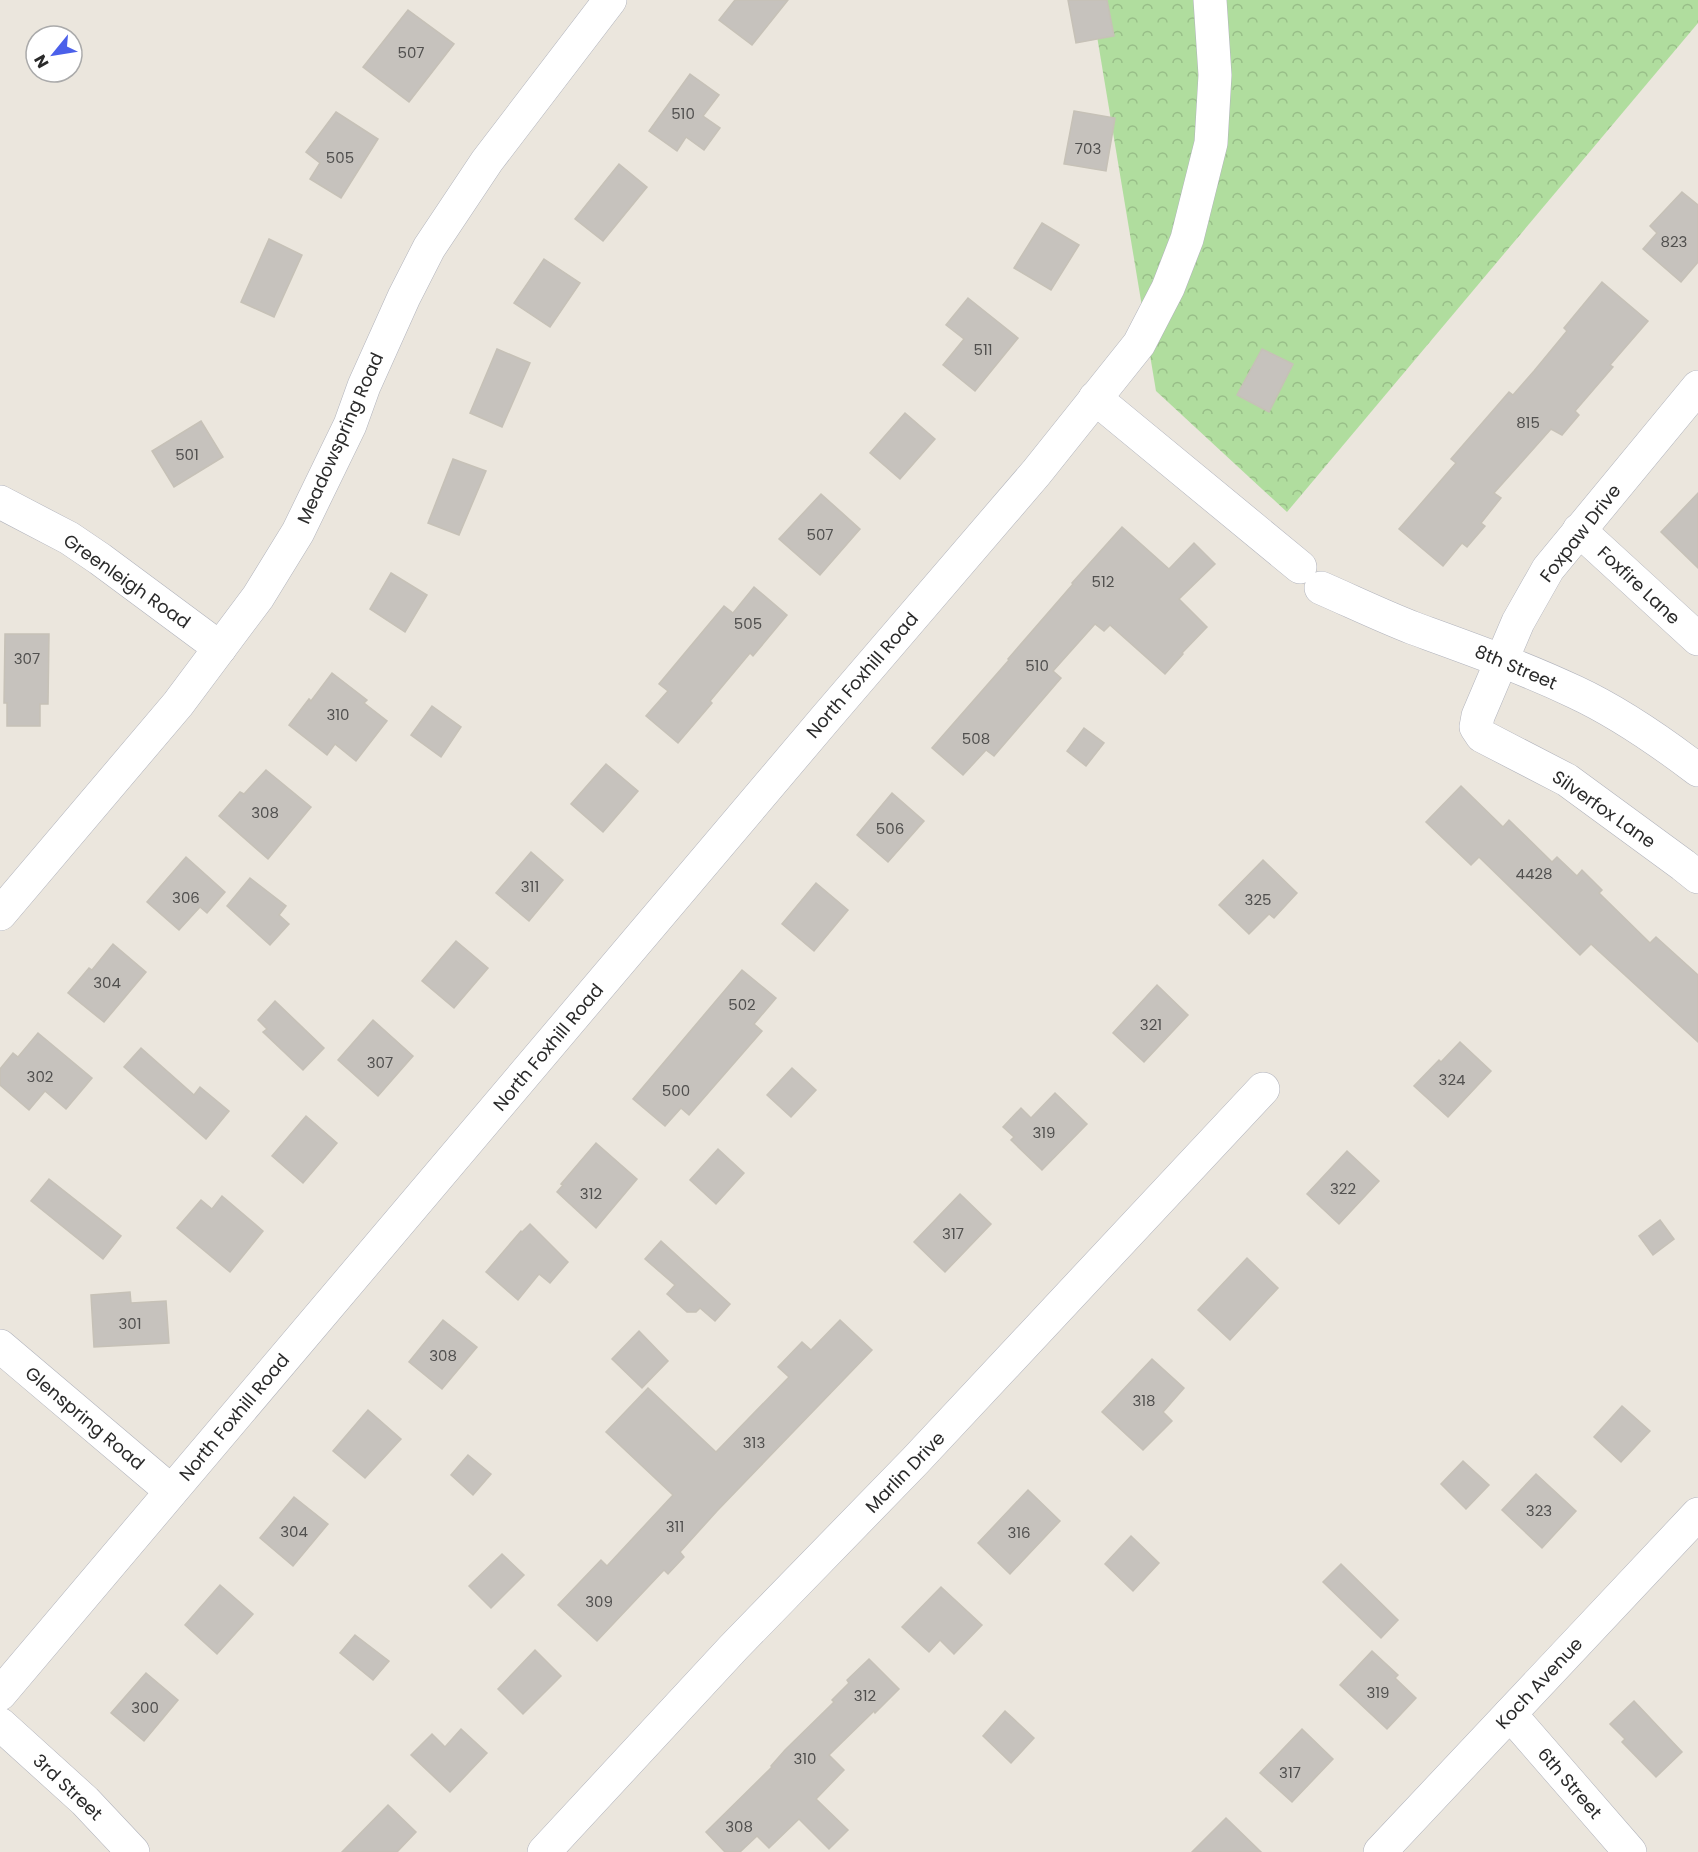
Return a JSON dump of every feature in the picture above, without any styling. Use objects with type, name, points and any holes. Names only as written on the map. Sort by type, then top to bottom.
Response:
[{"type":"street","name":"Meadowspring Road","points":[[0,914],[178,704],[258,597],[298,532],[350,425],[364,386],[429,248],[487,161],[610,0]]},
{"type":"street","name":"North Foxhill Road","points":[[0,1694],[809,737],[1036,473],[1139,344],[1168,288],[1187,239],[1211,143],[1215,75],[1210,0]]},
{"type":"street","name":"Foxpaw Drive","points":[[1488,695],[1518,622],[1548,569],[1698,387]]},
{"type":"street","name":"8th Street","points":[[1095,398],[1310,578],[1412,627],[1458,643],[1576,692],[1623,719],[1698,770]]},
{"type":"street","name":"Greenleigh Road","points":[[0,502],[60,533],[100,559],[220,648]]},
{"type":"street","name":"Foxfire Lane","points":[[1579,530],[1698,639]]},
{"type":"street","name":"Silverfox Lane","points":[[1488,695],[1476,727],[1482,736],[1567,780],[1698,877]]},
{"type":"street","name":"Marlin Drive","points":[[544,1852],[734,1647],[915,1461],[1263,1089]]},
{"type":"street","name":"Glenspring Road","points":[[0,1346],[171,1491]]},
{"type":"street","name":"Koch Avenue","points":[[1380,1852],[1698,1514]]},
{"type":"street","name":"6th Street","points":[[1510,1714],[1630,1852]]},
{"type":"street","name":"3rd Street","points":[[0,1724],[85,1801],[133,1852]]},
{"type":"green space","points":[[1091,0],[1698,0],[1698,23],[1287,512],[1156,391]]},
{"type":"building","points":[[735,0],[788,0],[752,45],[719,20]]},
{"type":"building","points":[[1068,0],[1107,0],[1114,36],[1076,43]]},
{"type":"building","points":[[408,10],[454,44],[409,102],[363,67]]},
{"type":"building","points":[[690,74],[719,95],[703,116],[720,128],[704,150],[686,137],[677,151],[649,131]]},
{"type":"building","points":[[1074,111],[1115,118],[1106,171],[1064,164]]},
{"type":"building","points":[[336,112],[378,139],[341,198],[310,179],[320,163],[306,152]]},
{"type":"building","points":[[619,164],[647,187],[603,241],[575,219]]},
{"type":"building","points":[[1682,192],[1698,205],[1698,262],[1681,282],[1643,249],[1657,233],[1650,226]]},
{"type":"building","points":[[1042,223],[1079,245],[1051,290],[1014,268]]},
{"type":"building","points":[[269,239],[302,255],[274,317],[241,302]]},
{"type":"building","points":[[544,259],[580,283],[550,327],[514,303]]},
{"type":"building","points":[[1602,282],[1648,321],[1575,411],[1579,415],[1562,435],[1551,429],[1494,493],[1501,498],[1481,523],[1485,526],[1467,547],[1462,543],[1443,566],[1399,529],[1456,463],[1451,459],[1509,392],[1513,395],[1534,371],[1567,331],[1564,328]]},
{"type":"building","points":[[968,298],[1018,338],[975,391],[943,365],[964,339],[946,325]]},
{"type":"building","points":[[497,349],[530,363],[502,427],[470,413]]},
{"type":"building","points":[[1262,349],[1293,364],[1269,412],[1237,395]]},
{"type":"building","points":[[905,413],[935,439],[900,479],[870,453]]},
{"type":"building","points":[[201,421],[223,457],[174,487],[152,451]]},
{"type":"building","points":[[453,459],[486,471],[459,535],[428,523]]},
{"type":"building","points":[[1698,493],[1698,568],[1661,532]]},
{"type":"building","points":[[821,494],[860,529],[820,575],[779,539]]},
{"type":"building","points":[[1122,527],[1169,569],[1194,543],[1215,564],[1179,599],[1207,627],[1165,674],[1110,625],[1104,631],[1095,624],[1053,671],[1061,678],[994,756],[986,750],[963,775],[932,748]]},
{"type":"building","points":[[391,573],[427,595],[405,632],[370,609]]},
{"type":"building","points":[[754,587],[787,615],[753,656],[750,653],[678,743],[646,716],[668,691],[659,684],[724,606],[733,613]]},
{"type":"building","points":[[5,634],[49,634],[48,704],[40,704],[40,726],[7,726],[7,703],[4,703]]},
{"type":"building","points":[[332,673],[367,700],[364,703],[387,721],[356,761],[335,744],[327,755],[289,725]]},
{"type":"building","points":[[432,706],[461,727],[441,757],[411,735]]},
{"type":"building","points":[[1084,728],[1104,743],[1086,766],[1067,751]]},
{"type":"building","points":[[606,764],[638,791],[603,832],[571,804]]},
{"type":"building","points":[[266,770],[311,807],[268,859],[219,816],[240,792],[244,794]]},
{"type":"building","points":[[1461,786],[1503,827],[1509,820],[1552,862],[1557,857],[1577,876],[1582,870],[1602,890],[1599,893],[1650,943],[1656,937],[1698,975],[1698,1042],[1591,944],[1580,955],[1479,857],[1471,865],[1426,822]]},
{"type":"building","points":[[892,793],[924,821],[888,862],[857,835]]},
{"type":"building","points":[[531,852],[563,880],[529,921],[496,893]]},
{"type":"building","points":[[186,857],[225,892],[207,913],[200,907],[179,930],[147,902]]},
{"type":"building","points":[[1263,860],[1297,893],[1274,918],[1269,914],[1249,934],[1219,905]]},
{"type":"building","points":[[250,878],[286,906],[279,915],[289,924],[270,945],[227,906]]},
{"type":"building","points":[[816,883],[848,910],[814,951],[782,924]]},
{"type":"building","points":[[456,941],[488,968],[454,1008],[422,981]]},
{"type":"building","points":[[113,944],[146,972],[104,1022],[68,993],[89,968],[92,970]]},
{"type":"building","points":[[742,970],[776,998],[754,1024],[762,1031],[689,1115],[681,1108],[665,1126],[633,1099]]},
{"type":"building","points":[[1157,985],[1188,1015],[1144,1062],[1113,1033]]},
{"type":"building","points":[[275,1001],[324,1048],[303,1070],[263,1032],[267,1029],[258,1020]]},
{"type":"building","points":[[373,1020],[413,1056],[378,1096],[338,1060]]},
{"type":"building","points":[[38,1033],[92,1078],[66,1109],[45,1091],[29,1110],[0,1085],[0,1069],[13,1053],[18,1057]]},
{"type":"building","points":[[1460,1042],[1491,1071],[1448,1117],[1414,1086]]},
{"type":"building","points":[[141,1048],[194,1095],[200,1087],[229,1111],[206,1139],[124,1067]]},
{"type":"building","points":[[792,1068],[816,1090],[791,1117],[767,1095]]},
{"type":"building","points":[[1055,1093],[1087,1124],[1042,1170],[1011,1140],[1014,1137],[1003,1127],[1021,1108],[1031,1118]]},
{"type":"building","points":[[306,1116],[337,1143],[303,1183],[272,1156]]},
{"type":"building","points":[[596,1143],[637,1179],[596,1228],[557,1192],[563,1185],[561,1184]]},
{"type":"building","points":[[718,1149],[744,1173],[716,1204],[690,1180]]},
{"type":"building","points":[[1347,1151],[1379,1181],[1339,1224],[1307,1194]]},
{"type":"building","points":[[49,1179],[121,1236],[103,1259],[31,1201]]},
{"type":"building","points":[[960,1194],[991,1224],[945,1272],[914,1242]]},
{"type":"building","points":[[222,1196],[263,1231],[230,1272],[177,1228],[201,1200],[212,1209]]},
{"type":"building","points":[[1660,1220],[1674,1239],[1653,1255],[1639,1236]]},
{"type":"building","points":[[530,1224],[568,1262],[550,1283],[539,1274],[518,1300],[486,1272],[521,1231]]},
{"type":"building","points":[[661,1241],[730,1304],[715,1321],[700,1308],[696,1312],[687,1312],[667,1294],[675,1285],[645,1259]]},
{"type":"building","points":[[1247,1258],[1278,1288],[1230,1340],[1198,1310]]},
{"type":"building","points":[[130,1292],[131,1303],[166,1301],[169,1343],[94,1347],[91,1295]]},
{"type":"building","points":[[443,1320],[477,1347],[442,1389],[409,1362]]},
{"type":"building","points":[[840,1320],[872,1350],[717,1511],[680,1552],[684,1557],[668,1574],[664,1570],[597,1641],[558,1605],[601,1560],[607,1566],[673,1495],[606,1432],[648,1388],[716,1452],[789,1377],[778,1367],[802,1342],[811,1350]]},
{"type":"building","points":[[639,1331],[668,1361],[642,1388],[612,1359]]},
{"type":"building","points":[[1152,1359],[1184,1388],[1163,1412],[1172,1421],[1143,1450],[1102,1412]]},
{"type":"building","points":[[1622,1406],[1650,1431],[1621,1462],[1594,1437]]},
{"type":"building","points":[[368,1410],[401,1439],[365,1478],[333,1451]]},
{"type":"building","points":[[468,1455],[491,1474],[473,1495],[451,1475]]},
{"type":"building","points":[[1463,1461],[1489,1485],[1466,1509],[1441,1484]]},
{"type":"building","points":[[1536,1474],[1576,1511],[1542,1548],[1502,1510]]},
{"type":"building","points":[[1028,1490],[1060,1521],[1010,1574],[978,1543]]},
{"type":"building","points":[[294,1497],[328,1524],[293,1566],[260,1538]]},
{"type":"building","points":[[1131,1536],[1159,1563],[1133,1591],[1105,1564]]},
{"type":"building","points":[[502,1554],[524,1575],[491,1608],[469,1586]]},
{"type":"building","points":[[1341,1564],[1398,1620],[1381,1638],[1323,1582]]},
{"type":"building","points":[[220,1585],[253,1614],[217,1654],[185,1625]]},
{"type":"building","points":[[941,1587],[982,1625],[954,1654],[940,1640],[929,1652],[902,1627]]},
{"type":"building","points":[[355,1635],[389,1661],[373,1680],[340,1653]]},
{"type":"building","points":[[535,1650],[561,1676],[523,1714],[498,1689]]},
{"type":"building","points":[[1372,1651],[1398,1675],[1395,1678],[1416,1698],[1387,1729],[1340,1685]]},
{"type":"building","points":[[869,1659],[899,1689],[829,1755],[844,1770],[816,1799],[848,1830],[829,1849],[799,1819],[769,1848],[757,1836],[740,1852],[725,1852],[706,1832],[834,1702],[832,1700],[849,1683],[847,1680]]},
{"type":"building","points":[[146,1673],[178,1700],[144,1741],[111,1713]]},
{"type":"building","points":[[1634,1701],[1682,1752],[1656,1777],[1622,1742],[1625,1739],[1610,1724]]},
{"type":"building","points":[[1005,1711],[1034,1738],[1011,1763],[983,1736]]},
{"type":"building","points":[[461,1729],[487,1753],[450,1792],[411,1755],[432,1734],[445,1747]]},
{"type":"building","points":[[1302,1729],[1333,1759],[1292,1802],[1260,1773]]},
{"type":"building","points":[[388,1805],[416,1832],[397,1852],[342,1852]]},
{"type":"building","points":[[1226,1818],[1261,1852],[1192,1852]]}]
